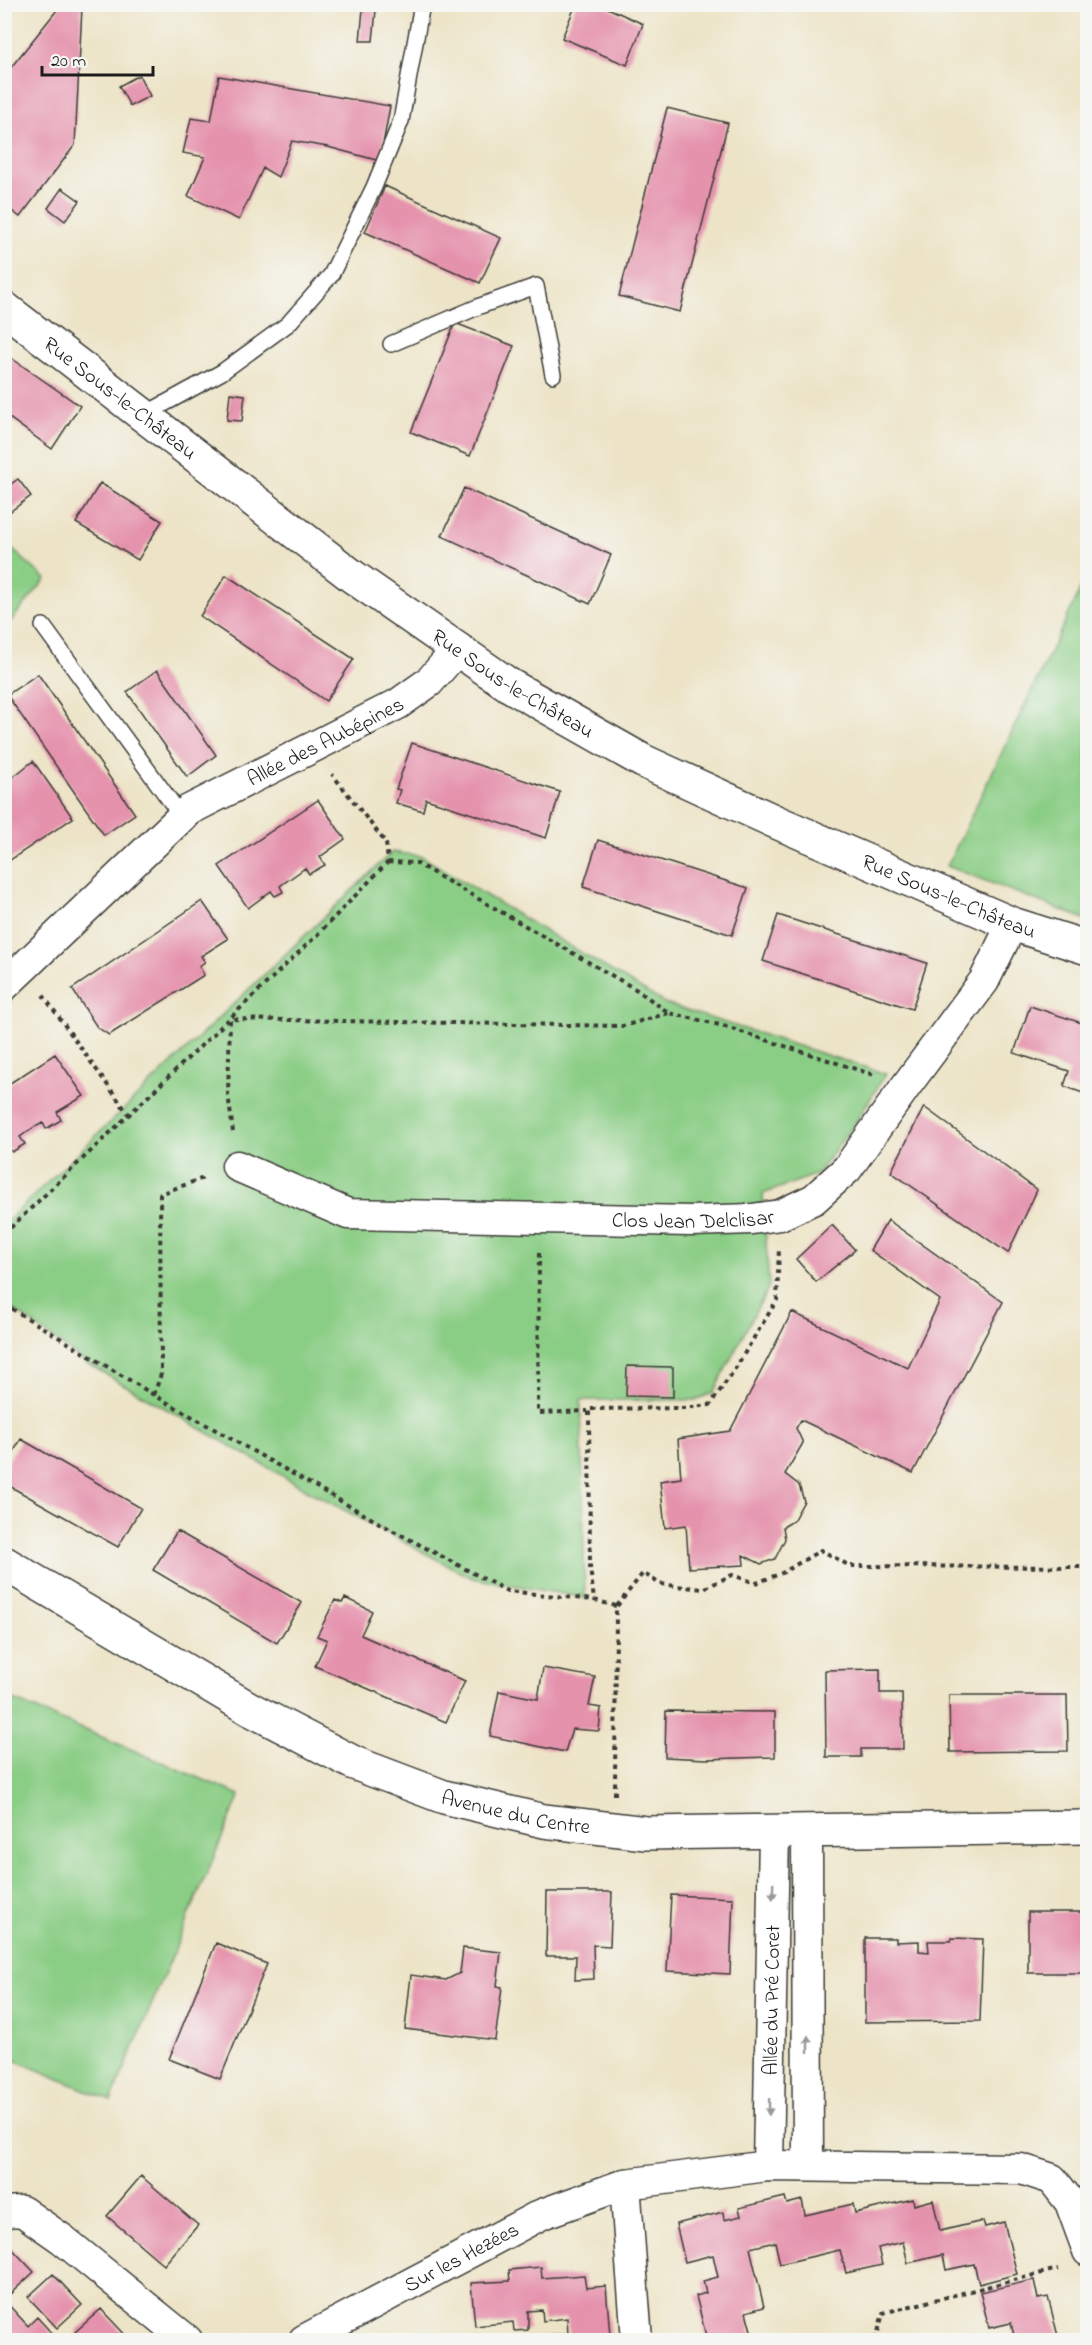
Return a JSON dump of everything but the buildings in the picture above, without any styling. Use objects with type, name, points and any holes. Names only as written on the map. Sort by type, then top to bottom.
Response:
[{"type":"street","name":"Rue Sous-le-Château","points":[[4,308],[352,576],[509,686],[643,761],[785,826],[1012,924],[1088,948]]},
{"type":"street","name":"Allée des Aubépines","points":[[13,977],[189,810],[398,704],[429,682],[457,650]]},
{"type":"street","name":"Clos Jean Delclisar","points":[[237,1166],[348,1214],[691,1221],[752,1219],[780,1215],[814,1199],[847,1169],[984,981],[1012,924]]},
{"type":"street","name":"Avenue du Centre","points":[[4,1563],[250,1709],[354,1763],[444,1797],[544,1821],[646,1833],[1088,1827]]},
{"type":"street","name":"Allée du Pré Coret","points":[[768,2166],[774,1832]]},
{"type":"street","name":"Allée du Pré Coret","points":[[807,1832],[808,2165]]},
{"type":"street","points":[[638,2340],[626,2184],[768,2166],[1021,2169],[1052,2179],[1070,2202],[1076,2259]]},
{"type":"street","name":"Sur les Hezées","points":[[304,2340],[542,2214],[626,2184]]},
{"type":"street","points":[[4,2212],[22,2211],[30,2216],[187,2340]]},
{"type":"lane","points":[[142,416],[222,372],[288,324],[331,275],[374,188],[401,121],[422,4]]},
{"type":"lane","points":[[391,344],[480,306],[536,286],[553,375]]},
{"type":"lane","points":[[43,626],[182,817]]},
{"type":"path","points":[[312,747],[386,843],[388,862]]},
{"type":"path","points":[[4,1234],[316,936],[388,862],[416,863],[637,990],[669,1013],[720,1024],[906,1086]]},
{"type":"path","points":[[13,977],[48,1001],[129,1115]]},
{"type":"path","points":[[230,1019],[624,1026],[669,1013]]},
{"type":"path","points":[[154,1395],[160,1374],[160,1194],[237,1166],[228,1093],[230,1019]]},
{"type":"path","points":[[594,1600],[590,1567],[589,1408],[683,1408],[710,1405],[733,1372],[777,1299],[780,1215]]},
{"type":"path","points":[[539,1219],[538,1413],[588,1412]]},
{"type":"path","points":[[4,1304],[154,1395],[390,1529],[507,1591],[594,1600],[616,1606]]},
{"type":"path","points":[[615,1829],[616,1606],[643,1573],[660,1584],[702,1590],[732,1575],[756,1583],[782,1573],[821,1550],[850,1566],[1088,1567]]},
{"type":"path","points":[[876,2340],[883,2313],[1076,2259]]},
{"type":"green space","points":[[5,543],[46,579],[5,628]]},
{"type":"green space","points":[[1087,576],[1088,920],[947,866]]},
{"type":"green space","points":[[392,852],[421,856],[666,1004],[886,1074],[855,1123],[817,1174],[763,1194],[769,1286],[713,1393],[695,1400],[581,1400],[585,1598],[472,1578],[314,1494],[83,1361],[5,1303],[4,1224]]},
{"type":"green space","points":[[4,1696],[240,1795],[111,2101],[5,2056]]}]
